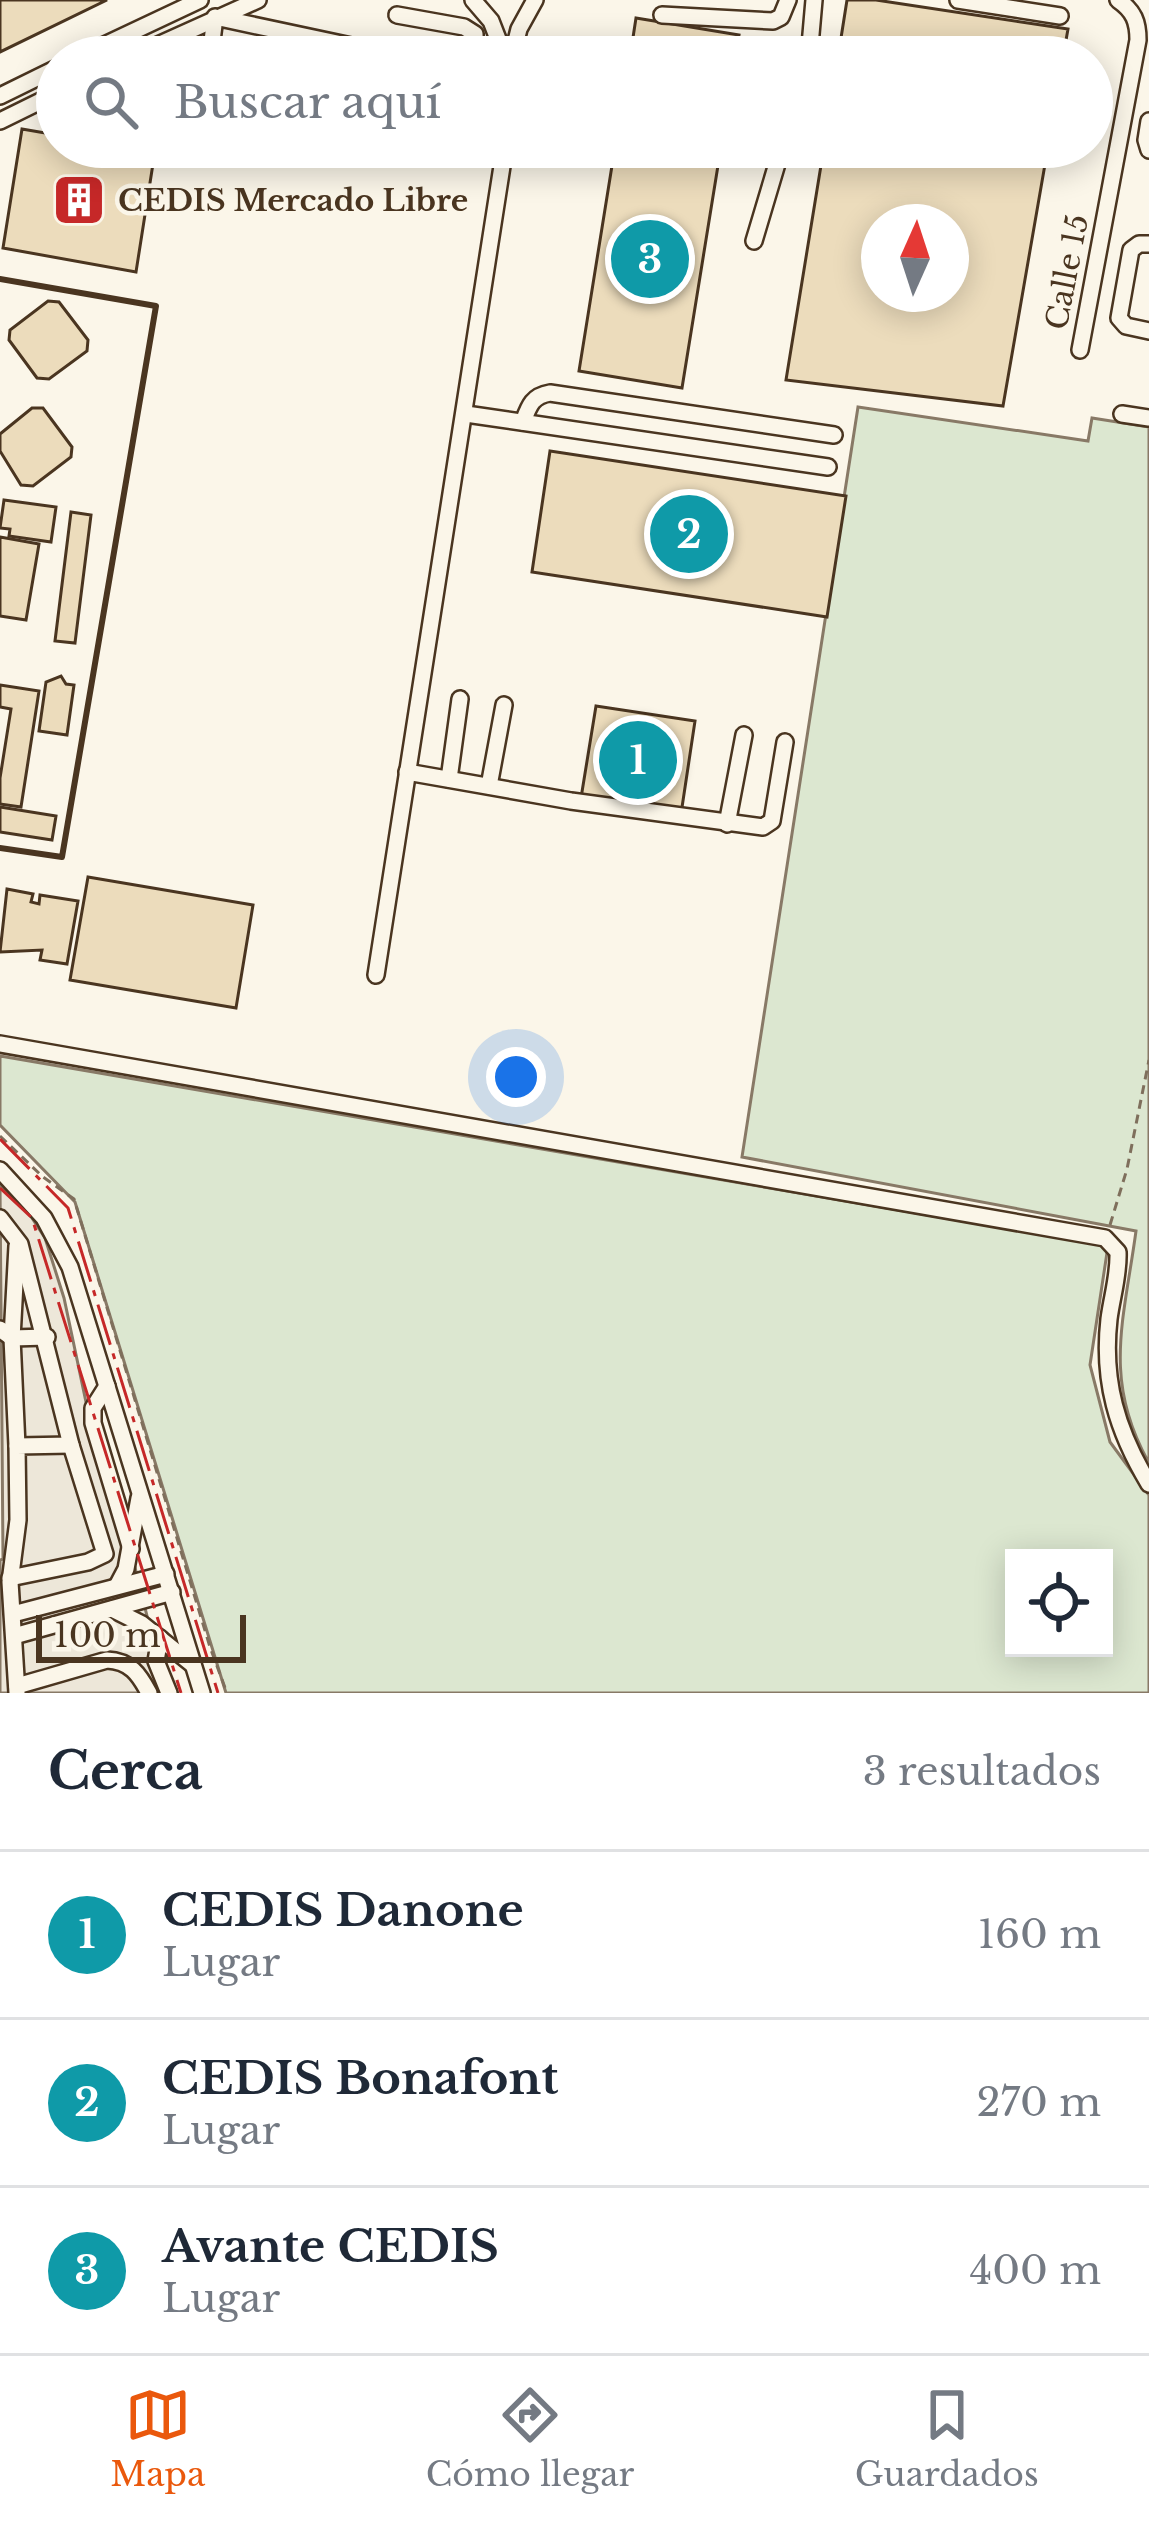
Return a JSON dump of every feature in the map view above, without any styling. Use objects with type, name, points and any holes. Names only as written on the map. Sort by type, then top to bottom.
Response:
[{"type":"street","points":[[124,36],[200,0]]},
{"type":"street","points":[[175,36],[232,5],[258,0]]},
{"type":"street","points":[[473,0],[498,36]]},
{"type":"street","points":[[516,36],[535,0]]},
{"type":"street","points":[[662,16],[773,21],[782,17],[788,0]]},
{"type":"street","points":[[811,36],[814,0]]},
{"type":"street","points":[[958,0],[1060,16]]},
{"type":"street","name":"Calle 15","points":[[1081,350],[1138,40],[1138,24],[1131,10],[1118,0]]},
{"type":"street","points":[[397,15],[464,27],[475,36]]},
{"type":"street","points":[[212,36],[215,17]]},
{"type":"street","points":[[215,17],[304,36]]},
{"type":"street","points":[[0,96],[36,78]]},
{"type":"street","points":[[0,121],[36,103]]},
{"type":"street","points":[[1148,145],[1149,121]]},
{"type":"street","points":[[376,975],[503,168]]},
{"type":"street","points":[[754,241],[776,168]]},
{"type":"street","points":[[1149,244],[1136,244],[1131,250],[1120,318],[1126,326],[1149,331]]},
{"type":"street","points":[[523,422],[531,402],[550,393],[834,435]]},
{"type":"street","points":[[466,414],[828,467]]},
{"type":"street","points":[[1122,414],[1149,418]]},
{"type":"street","points":[[449,779],[460,700]]},
{"type":"street","points":[[490,787],[504,705]]},
{"type":"street","points":[[727,824],[744,735]]},
{"type":"street","points":[[407,772],[753,828],[769,826],[785,742]]},
{"type":"street","points":[[1,1046],[1106,1238],[1118,1252],[1107,1342],[1111,1401],[1129,1449],[1149,1484]]},
{"type":"street","points":[[0,1170],[36,1208],[62,1248],[202,1693]]},
{"type":"street","points":[[0,1218],[17,1237],[104,1554],[88,1562],[10,1578]]},
{"type":"street","points":[[17,1237],[6,1334],[16,1446],[18,1520],[10,1578],[17,1689],[107,1660],[133,1669],[148,1693]]},
{"type":"street","points":[[6,1334],[47,1337]]},
{"type":"street","points":[[107,1386],[93,1408],[93,1423],[131,1549]]},
{"type":"street","points":[[16,1446],[71,1444]]},
{"type":"street","points":[[117,1586],[131,1549],[140,1489]]},
{"type":"street","points":[[13,1614],[166,1574]]},
{"type":"street","points":[[97,1592],[106,1610],[160,1638],[195,1667]]},
{"type":"street","points":[[14,1636],[172,1592]]},
{"type":"street","points":[[160,1638],[156,1661],[170,1693]]},
{"type":"path","points":[[1106,1238],[1127,1169],[1149,1060]]},
{"type":"path","points":[[0,1136],[43,1178],[74,1199],[227,1693]]},
{"type":"green space","points":[[858,407],[1088,441],[1092,418],[1149,427],[1149,1463],[1134,1433],[1121,1377],[1122,1322],[1136,1231],[742,1157]]},
{"type":"green space","points":[[0,1056],[1108,1246],[1090,1365],[1110,1442],[1149,1495],[1149,1693],[226,1693],[75,1202],[0,1125]]},
{"type":"shaded area","points":[[0,1185],[45,1238],[64,1298],[97,1454],[127,1535],[166,1693],[0,1693]]},
{"type":"building","points":[[0,0],[107,0],[0,52]]},
{"type":"building","points":[[847,0],[876,0],[1068,29],[1067,36],[841,36]]},
{"type":"building","points":[[636,18],[739,35],[739,36],[633,36]]},
{"type":"building","name":"CEDIS Mercado Libre","points":[[22,129],[36,131],[36,168],[152,168],[136,272],[3,248]]},
{"type":"building","points":[[612,168],[718,168],[682,388],[579,371]]},
{"type":"building","points":[[821,168],[1044,168],[1003,406],[786,380]]},
{"type":"building","points":[[48,301],[59,302],[88,340],[87,351],[49,379],[37,378],[9,340],[10,330]]},
{"type":"building","points":[[32,408],[43,408],[72,447],[71,457],[33,486],[21,485],[0,451],[0,434]]},
{"type":"building","points":[[550,451],[846,496],[827,617],[532,572]]},
{"type":"building","points":[[4,500],[56,507],[51,542],[9,536],[10,529],[0,528]]},
{"type":"building","points":[[71,512],[91,515],[75,643],[55,641]]},
{"type":"building","points":[[0,537],[39,544],[26,620],[0,616]]},
{"type":"building","points":[[61,676],[66,684],[74,685],[67,735],[39,731],[46,682]]},
{"type":"building","points":[[0,685],[39,691],[21,807],[0,804],[11,709],[0,707]]},
{"type":"building","points":[[596,706],[695,721],[681,814],[581,798]]},
{"type":"building","points":[[0,807],[56,816],[52,840],[0,832]]},
{"type":"building","points":[[88,877],[253,905],[236,1008],[70,980]]},
{"type":"building","points":[[7,889],[33,894],[31,902],[39,904],[40,895],[78,901],[67,964],[40,960],[42,950],[0,952]]},
{"type":"wall","points":[[0,279],[156,306],[62,857],[0,848]]},
{"type":"power","points":[[0,1139],[68,1208],[218,1693]]},
{"type":"power","points":[[0,1188],[32,1218],[181,1693]]},
{"type":"place","name":"CEDIS Mercado Libre","points":[[79,200]]},
{"type":"place","name":"Avante CEDIS","points":[[650,259]]},
{"type":"place","name":"CEDIS Bonafont","points":[[689,534]]},
{"type":"place","name":"CEDIS Danone","points":[[638,760]]}]
